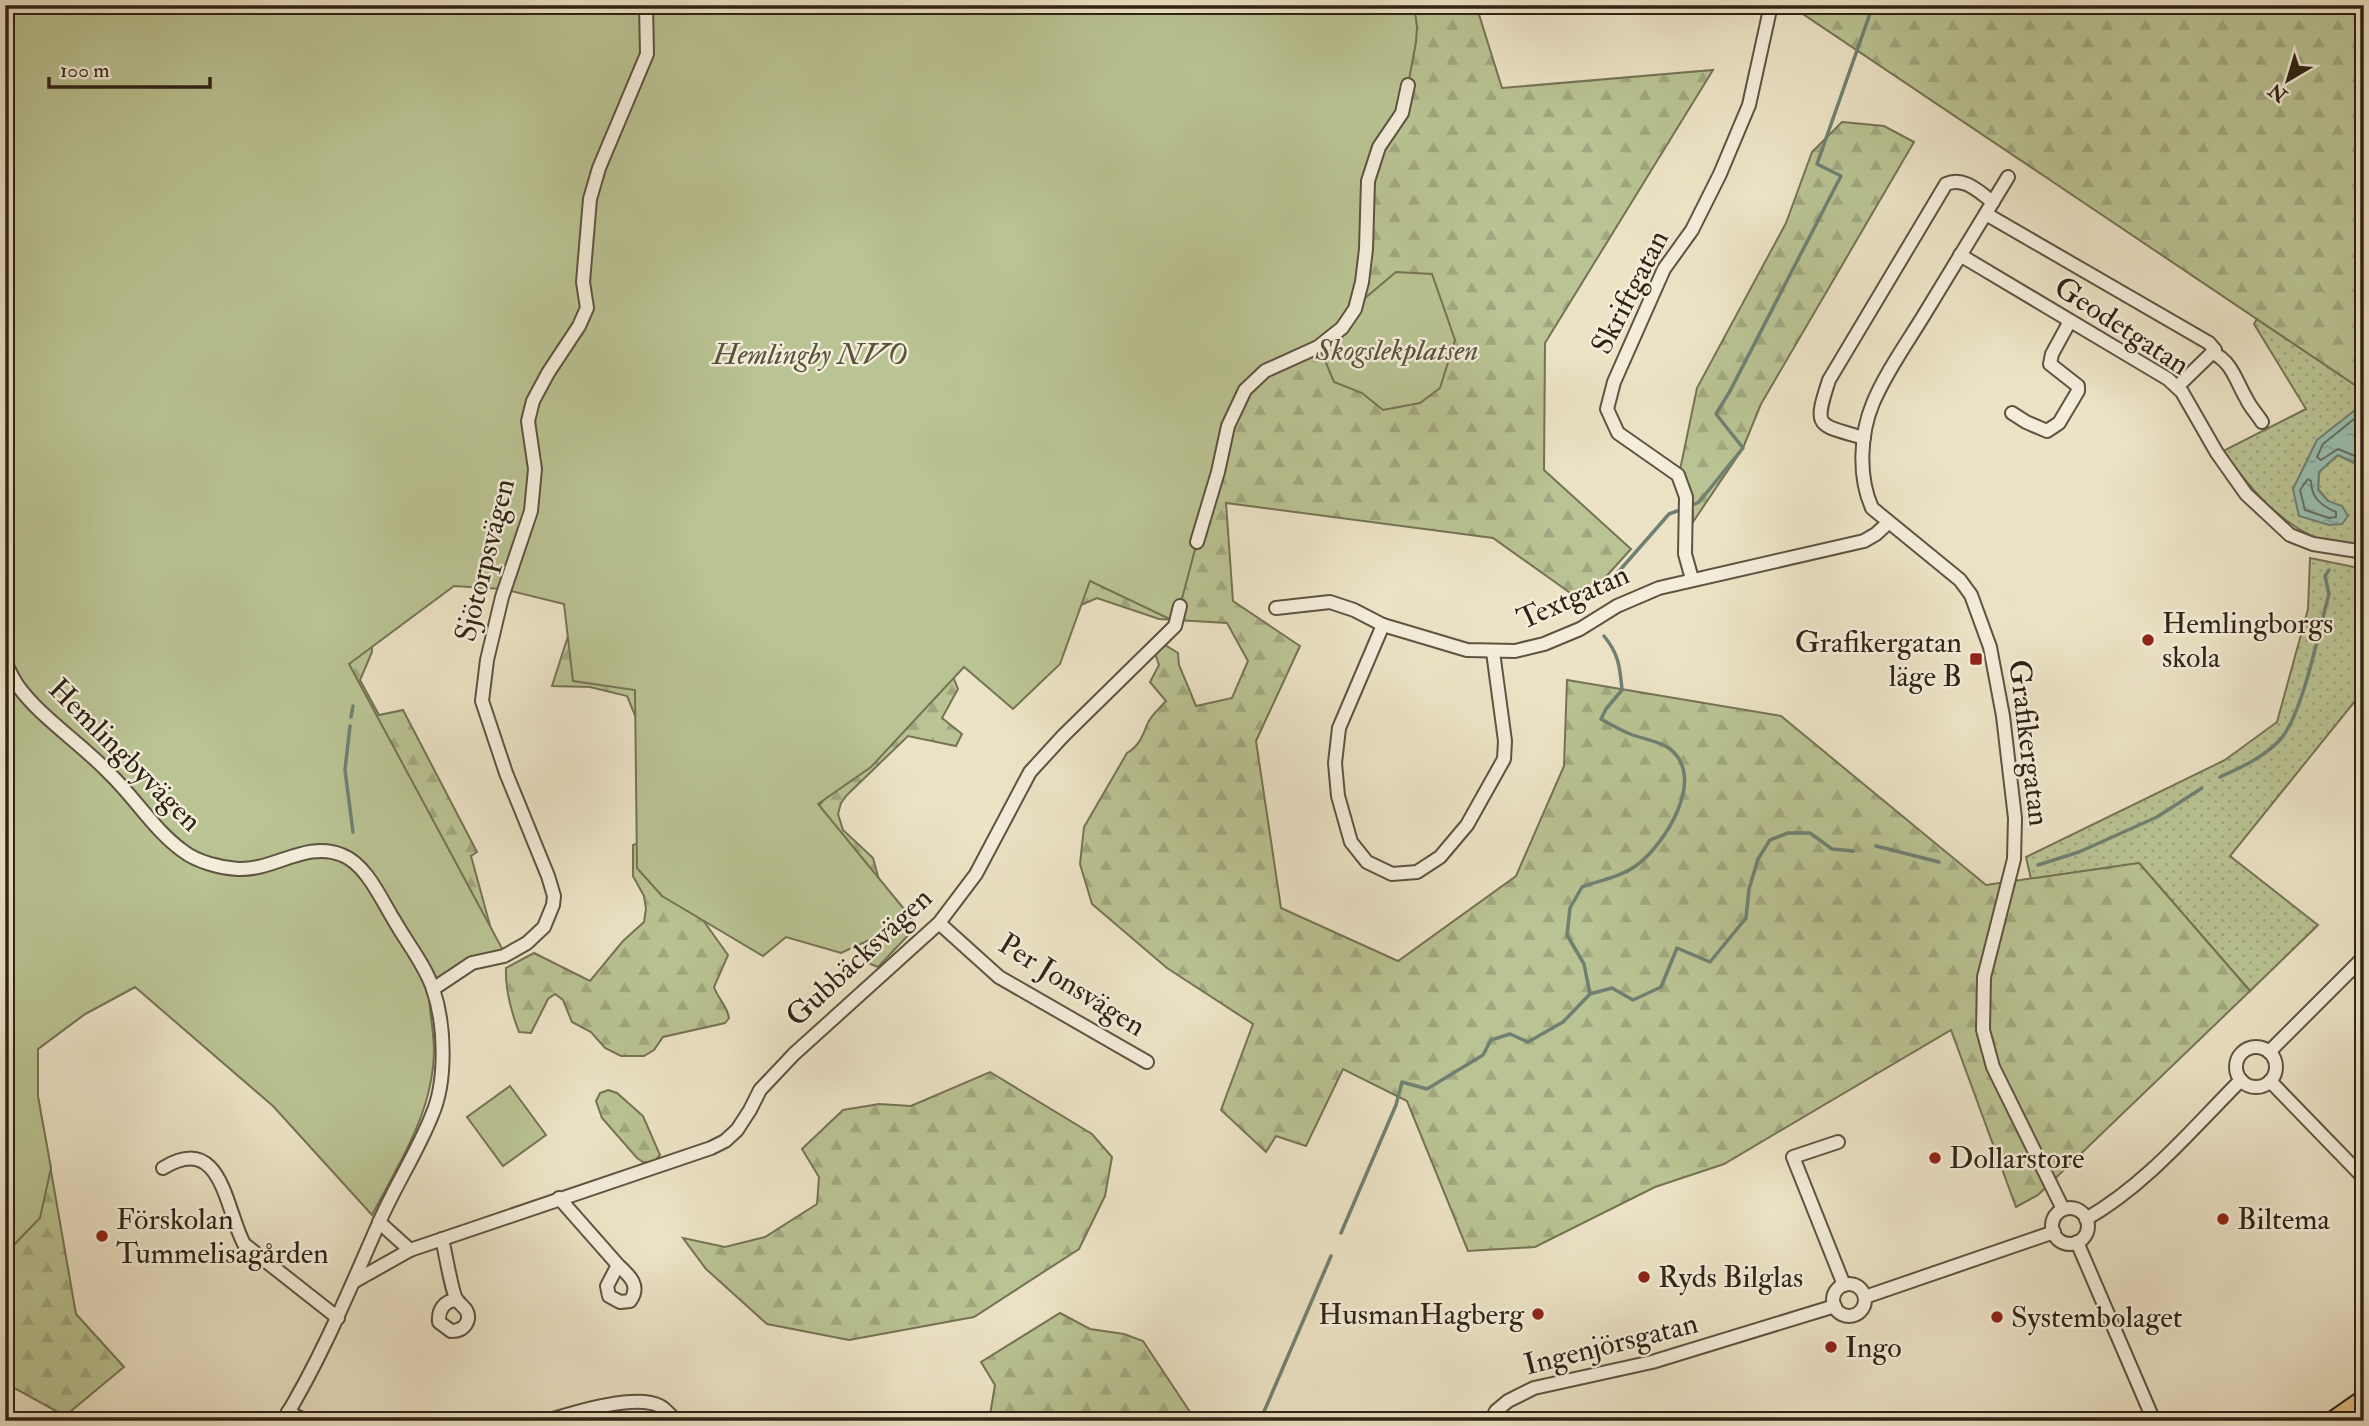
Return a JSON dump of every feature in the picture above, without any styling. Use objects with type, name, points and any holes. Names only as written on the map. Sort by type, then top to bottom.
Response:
[{"type":"main road","points":[[2334,1421],[2364,1399]]},
{"type":"street","name":"Sjötorpsvägen","points":[[433,989],[472,963],[505,956],[527,943],[544,926],[553,905],[554,895],[548,876],[506,773],[482,701],[487,660],[502,597],[531,511],[535,469],[528,421],[533,401],[579,327],[587,308],[583,282],[590,200],[599,168],[647,54],[646,5]]},
{"type":"street","name":"Skriftgatan","points":[[1692,579],[1685,554],[1686,497],[1678,475],[1618,433],[1607,409],[1614,382],[1664,269],[1692,230],[1720,174],[1744,116],[1771,5]]},
{"type":"street","points":[[1197,542],[1218,472],[1228,426],[1245,390],[1265,371],[1318,347],[1342,328],[1355,309],[1366,249],[1368,181],[1380,147],[1402,113],[1408,85]]},
{"type":"street","name":"Grafikergatan","points":[[2008,177],[1891,368],[1872,404],[1864,438],[1863,476],[1865,494],[1872,508],[1960,580],[1971,595],[1990,647],[2003,716],[2015,818],[2014,859],[1984,978],[1983,1030],[1993,1067],[2063,1209]]},
{"type":"street","points":[[1864,438],[1825,425],[1819,419],[1829,380],[1946,184],[1955,180],[1964,182],[1993,202]]},
{"type":"street","points":[[1986,214],[2208,343],[2215,350],[2213,353],[2177,387]]},
{"type":"street","name":"Geodetgatan","points":[[1961,255],[2168,379],[2182,392],[2217,453],[2246,494],[2290,535],[2313,544],[2364,552]]},
{"type":"street","points":[[2012,413],[2048,431],[2059,423],[2078,386],[2050,364],[2052,354],[2070,321]]},
{"type":"street","points":[[2213,353],[2222,358],[2231,370],[2245,398],[2262,422]]},
{"type":"street","name":"Textgatan","points":[[1276,608],[1330,602],[1354,610],[1383,625],[1467,650],[1515,651],[1545,644],[1580,629],[1617,606],[1658,588],[1864,541],[1888,523]]},
{"type":"street","name":"Gubbäcksvägen","points":[[355,1282],[410,1250],[725,1141],[744,1120],[760,1090],[794,1054],[939,923],[976,874],[1030,772],[1175,626],[1180,606]]},
{"type":"street","points":[[1383,625],[1339,729],[1335,763],[1338,796],[1351,842],[1367,862],[1392,874],[1417,872],[1440,857],[1467,825],[1504,759],[1505,741],[1493,652]]},
{"type":"street","name":"Hemlingbyvägen","points":[[5,662],[18,686],[32,701],[111,775],[184,853],[214,865],[240,869],[265,866],[307,852],[340,854],[350,859],[363,872],[388,911],[422,965],[433,989],[439,1014],[442,1065],[436,1104],[379,1222],[338,1318],[285,1417]]},
{"type":"street","name":"Per Jonsvägen","points":[[939,923],[999,977],[1147,1062]]},
{"type":"street","points":[[2269,1052],[2364,957]]},
{"type":"street","points":[[2250,1048],[2263,1048],[2269,1052],[2276,1069],[2270,1081],[2259,1087],[2241,1080],[2236,1068],[2240,1056],[2250,1048]]},
{"type":"street","points":[[2086,1219],[2106,1208],[2141,1179],[2241,1080]]},
{"type":"street","points":[[2270,1081],[2364,1178]]},
{"type":"street","points":[[1838,1142],[1793,1157],[1844,1285]]},
{"type":"street","points":[[163,1168],[178,1159],[191,1159],[210,1166],[220,1179],[236,1230],[244,1244],[338,1318]]},
{"type":"street","points":[[559,1198],[618,1265]]},
{"type":"street","points":[[2075,1208],[2086,1219],[2086,1233],[2077,1242],[2060,1240],[2054,1232],[2054,1218],[2063,1209],[2075,1208]]},
{"type":"street","points":[[379,1222],[410,1250]]},
{"type":"street","name":"Ingenjörsgatan","points":[[1491,1421],[1496,1411],[1508,1401],[1534,1388],[1652,1362],[1835,1306],[1845,1315],[1855,1315],[1862,1310],[1865,1297],[2054,1232]]},
{"type":"street","points":[[442,1239],[456,1300]]},
{"type":"street","points":[[2077,1242],[2154,1421]]},
{"type":"street","points":[[1835,1306],[1834,1296],[1844,1285],[1850,1284],[1859,1288],[1865,1297]]},
{"type":"street","points":[[547,1421],[613,1405],[643,1401],[662,1407],[676,1421]]},
{"type":"street","points":[[285,1417],[306,1421]]},
{"type":"green space","points":[[5,5],[1476,5],[1502,88],[1713,70],[1545,343],[1544,470],[1631,549],[1583,602],[1493,538],[1226,503],[1233,601],[1300,646],[1256,741],[1281,908],[1398,961],[1516,876],[1564,766],[1567,680],[1781,716],[1986,885],[2139,863],[2250,991],[2038,1195],[2016,1207],[1951,1030],[1724,1164],[1655,1187],[1535,1247],[1468,1251],[1407,1101],[1343,1069],[1306,1146],[1276,1136],[1266,1152],[1221,1110],[1253,1024],[1167,968],[1092,904],[1080,864],[1084,827],[1127,753],[1142,737],[1150,718],[1166,701],[1150,682],[1159,665],[1155,653],[1165,645],[1178,653],[1179,665],[1196,706],[1232,698],[1248,661],[1227,623],[1159,619],[1097,598],[1081,605],[1047,567],[948,664],[958,689],[942,718],[962,734],[956,746],[908,736],[841,803],[838,814],[843,830],[873,858],[881,887],[916,927],[878,967],[868,963],[865,945],[857,937],[815,812],[832,788],[644,737],[627,696],[590,687],[552,686],[576,611],[559,588],[444,583],[371,629],[372,652],[360,680],[379,715],[403,710],[477,852],[471,856],[497,951]]},
{"type":"green space","name":"Hemlingby NVO","points":[[5,5],[1414,5],[1417,27],[1408,85],[1373,163],[1362,282],[1342,328],[1245,390],[1197,542],[1178,623],[1090,581],[1060,664],[1013,709],[964,667],[871,767],[818,804],[913,920],[841,953],[786,937],[763,956],[662,896],[637,868],[635,690],[573,681],[564,604],[503,589],[454,586],[349,664],[505,954],[457,974],[429,997],[434,1051],[428,1095],[404,1156],[372,1215],[273,1106],[135,987],[85,1014],[38,1049],[38,1097],[51,1168],[40,1218],[5,1254]]},
{"type":"green space","points":[[1799,5],[2364,5],[2364,391],[1797,10]]},
{"type":"green space","points":[[1842,122],[1884,126],[1914,142],[1761,404],[1743,448],[1693,522],[1692,496],[1680,470],[1697,388],[1786,223],[1812,152]]},
{"type":"green space","name":"Skogslekplatsen","points":[[1396,272],[1432,274],[1455,340],[1440,388],[1420,403],[1383,410],[1362,393],[1334,382],[1321,351],[1347,332],[1364,299]]},
{"type":"green space","points":[[2257,319],[2364,391],[2364,403],[2293,489],[2328,501],[2318,489],[2319,471],[2338,455],[2358,465],[2364,460],[2364,544],[2355,542],[2355,547],[2328,542],[2299,529],[2263,500],[2223,451],[2306,409],[2254,324]]},
{"type":"green space","points":[[2310,558],[2364,569],[2364,690],[2230,856],[2318,925],[2250,991],[2139,863],[2031,879],[2026,857],[2225,760],[2277,722],[2308,609]]},
{"type":"green space","points":[[668,833],[683,892],[728,955],[714,987],[729,1018],[725,1023],[663,1037],[654,1050],[644,1056],[621,1056],[605,1048],[591,1032],[572,1022],[563,1000],[555,994],[548,999],[531,1033],[519,1032],[509,1000],[506,968],[534,953],[590,981],[623,941],[644,922],[644,896],[633,876],[633,845]]},
{"type":"green space","points":[[5,839],[153,1000],[135,987],[85,1014],[38,1049],[38,1097],[76,1314],[124,1367],[65,1416],[5,1383]]},
{"type":"green space","points":[[990,1072],[1092,1134],[1112,1157],[1105,1196],[1079,1249],[974,1317],[849,1340],[767,1324],[706,1269],[683,1238],[725,1247],[765,1237],[817,1204],[819,1177],[802,1149],[843,1110],[879,1104],[911,1106]]},
{"type":"green space","points":[[510,1086],[546,1135],[503,1166],[467,1117]]},
{"type":"green space","points":[[608,1090],[617,1093],[643,1116],[660,1155],[654,1162],[643,1162],[637,1158],[602,1118],[596,1101],[600,1093]]},
{"type":"green space","points":[[1060,1313],[1090,1329],[1124,1334],[1143,1341],[1196,1421],[989,1421],[995,1385],[981,1362]]},
{"type":"water","points":[[2364,403],[2364,460],[2359,465],[2338,455],[2319,472],[2318,490],[2328,501],[2342,506],[2348,516],[2342,524],[2329,525],[2299,516],[2293,489],[2317,440]]},
{"type":"waterway","points":[[1695,504],[1743,448],[1716,414],[1841,176],[1817,164],[1873,5]]},
{"type":"waterway","points":[[1613,578],[1669,514],[1677,511]]},
{"type":"waterway","points":[[2220,777],[2266,752],[2288,729],[2303,693],[2315,649],[2329,594],[2325,576],[2329,570]]},
{"type":"waterway","points":[[1590,994],[1584,964],[1567,935],[1570,908],[1582,887],[1625,872],[1648,855],[1670,827],[1678,810],[1684,776],[1680,761],[1670,749],[1601,719],[1622,690],[1618,662],[1604,636]]},
{"type":"waterway","points":[[351,717],[353,706]]},
{"type":"waterway","points":[[350,726],[345,770],[353,832]]},
{"type":"waterway","points":[[2038,865],[2079,852],[2157,817],[2202,788]]},
{"type":"waterway","points":[[1341,1233],[1396,1105],[1402,1082],[1427,1089],[1483,1055],[1491,1040],[1510,1034],[1528,1042],[1563,1022],[1590,994],[1612,988],[1633,1000],[1661,987],[1677,948],[1710,962],[1746,918],[1749,889],[1758,859],[1770,840],[1788,833],[1810,833],[1832,849],[1853,851]]},
{"type":"waterway","points":[[1876,846],[1939,862]]},
{"type":"waterway","points":[[1260,1421],[1331,1256]]},
{"type":"place","name":"Hemlingborgs skola","points":[[2148,640]]},
{"type":"place","name":"Grafikergatan läge B","points":[[1976,659]]},
{"type":"place","name":"Dollarstore","points":[[1935,1158]]},
{"type":"place","name":"Biltema","points":[[2223,1219]]},
{"type":"place","name":"Förskolan Tummelisagården","points":[[102,1236]]},
{"type":"place","name":"Ryds Bilglas","points":[[1644,1277]]},
{"type":"place","name":"HusmanHagberg","points":[[1538,1314]]},
{"type":"place","name":"Systembolaget","points":[[1997,1317]]},
{"type":"place","name":"Ingo","points":[[1831,1347]]}]
